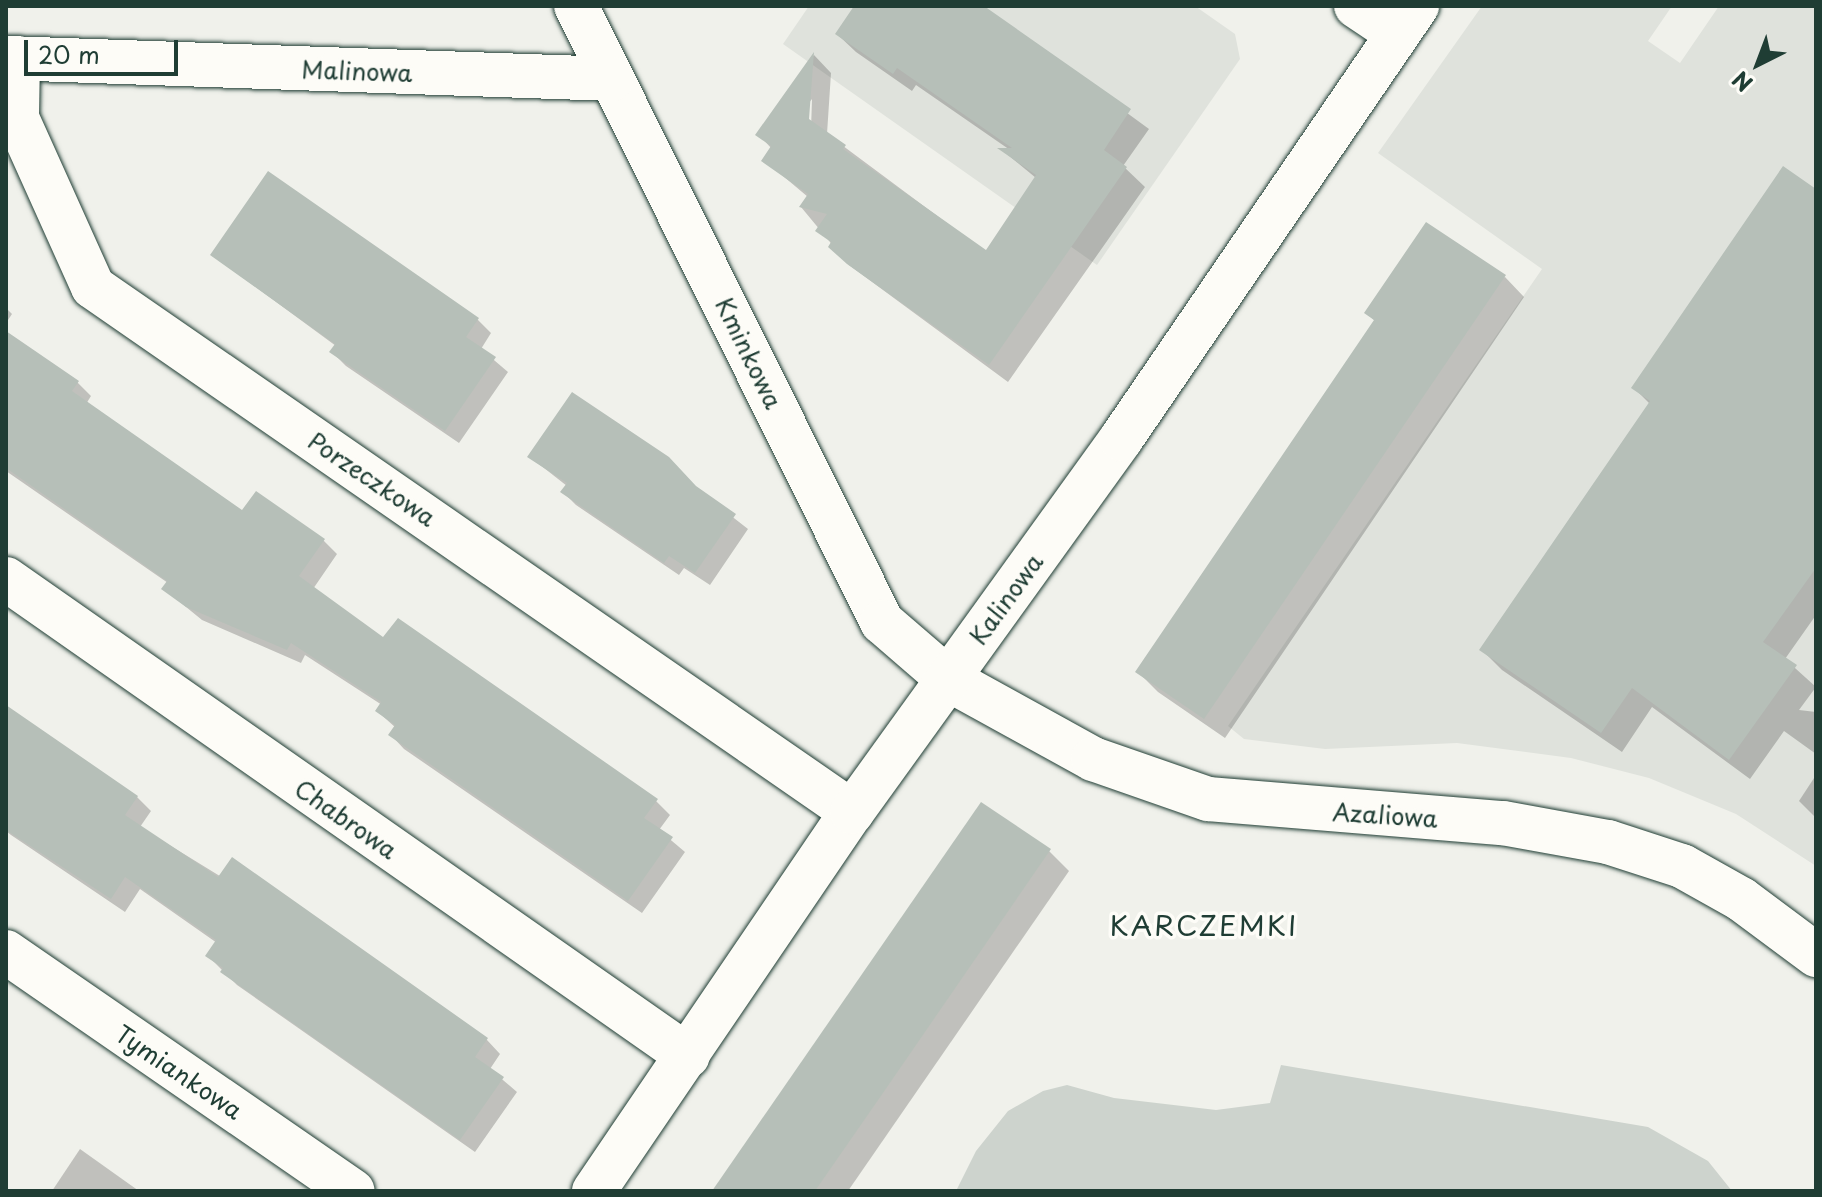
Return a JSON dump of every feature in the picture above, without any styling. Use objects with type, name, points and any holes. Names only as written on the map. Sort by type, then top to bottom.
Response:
[{"type":"street","name":"Kminkowa","points":[[576,6],[882,622],[948,679]]},
{"type":"street","points":[[1356,6],[1407,20]]},
{"type":"street","name":"Kalinowa","points":[[594,1191],[852,812],[1407,20]]},
{"type":"street","name":"Malinowa","points":[[12,58],[612,79]]},
{"type":"street","name":"Porzeczkowa","points":[[12,58],[17,118],[93,287],[852,812]]},
{"type":"street","name":"Chabrowa","points":[[6,579],[688,1056]]},
{"type":"street","name":"Azaliowa","points":[[948,679],[1093,759],[1208,799],[1503,823],[1608,842],[1682,866],[1741,899],[1816,955]]},
{"type":"street","name":"Tymiankowa","points":[[6,952],[353,1191]]},
{"type":"shaded area","points":[[809,6],[1195,6],[1235,34],[1240,59],[1097,265],[783,44]]},
{"type":"shaded area","points":[[1482,6],[1672,6],[1648,41],[1680,63],[1719,6],[1816,6],[1816,866],[1736,814],[1649,778],[1571,758],[1457,743],[1325,749],[1244,739],[1228,726],[1542,269],[1378,153]]},
{"type":"shaded area","points":[[1281,1065],[1648,1127],[1708,1161],[1732,1191],[956,1191],[976,1151],[1008,1111],[1043,1091],[1067,1085],[1114,1098],[1216,1110],[1270,1103]]},
{"type":"building","points":[[854,6],[984,6],[1131,109],[1104,150],[1127,167],[989,365],[847,264],[828,247],[831,242],[815,231],[827,214],[799,207],[808,194],[761,161],[771,146],[755,135],[814,52],[809,119],[846,145],[843,149],[986,250],[1036,175],[997,148],[1012,148],[897,68],[893,74],[835,34]]},
{"type":"building","points":[[1783,166],[1816,189],[1816,568],[1763,642],[1797,665],[1729,760],[1632,688],[1601,733],[1479,650],[1650,401],[1631,388]]},
{"type":"building","points":[[268,171],[479,318],[466,337],[496,357],[445,431],[329,352],[335,344],[210,255]]},
{"type":"building","points":[[1426,222],[1506,275],[1204,719],[1135,672],[1374,320],[1364,313]]},
{"type":"building","points":[[6,331],[79,381],[72,391],[242,510],[256,491],[325,539],[299,576],[383,637],[398,618],[658,799],[644,818],[673,837],[628,901],[388,735],[395,725],[375,711],[381,702],[291,643],[287,650],[186,607],[161,589],[167,581],[6,468]]},
{"type":"building","points":[[572,392],[669,457],[696,486],[736,514],[695,573],[669,556],[664,563],[560,492],[567,483],[527,457]]},
{"type":"building","points":[[6,705],[138,796],[125,815],[218,877],[232,857],[488,1038],[475,1057],[504,1077],[460,1140],[220,972],[223,968],[205,956],[216,940],[125,877],[111,899],[6,830]]},
{"type":"building","points":[[981,802],[1051,849],[883,1093],[815,1191],[712,1191]]},
{"type":"district","name":"KARCZEMKI","points":[[1204,925]]}]
